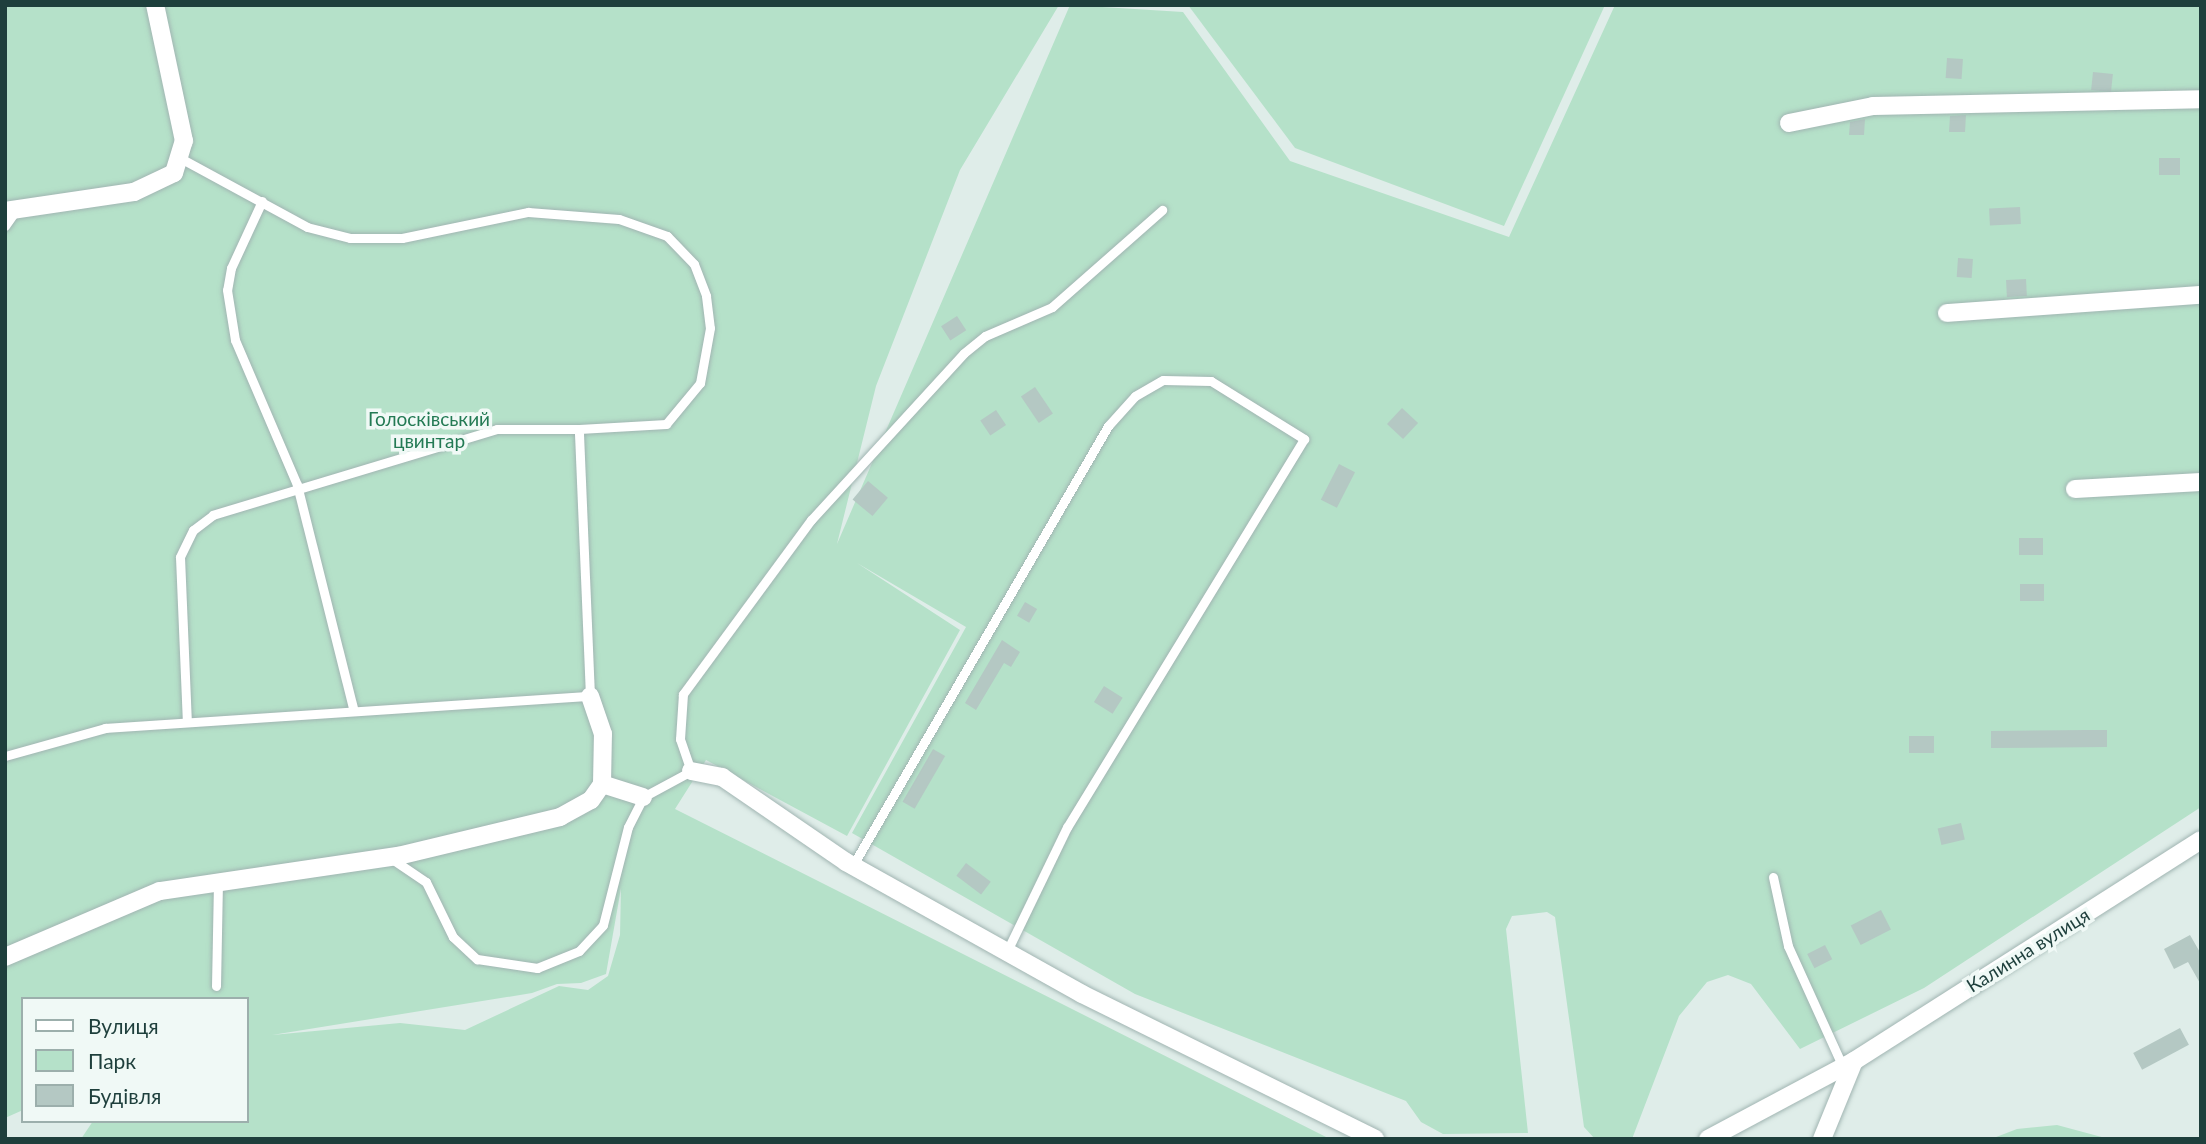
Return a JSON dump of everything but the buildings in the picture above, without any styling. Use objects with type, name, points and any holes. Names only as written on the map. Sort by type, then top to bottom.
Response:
[{"type":"street","points":[[11,210],[157,187],[182,159],[184,141],[155,5]]},
{"type":"street","points":[[1789,123],[1873,106],[2201,99]]},
{"type":"street","points":[[1947,313],[2201,295]]},
{"type":"street","points":[[2075,489],[2201,482]]},
{"type":"street","points":[[5,957],[148,896],[218,880],[383,857],[560,817],[591,800],[602,784],[603,734],[590,696]]},
{"type":"street","points":[[691,771],[722,777],[853,865],[1006,951],[1375,1139]]},
{"type":"street","points":[[602,784],[643,797]]},
{"type":"street","name":"Калинна вулиця","points":[[1708,1139],[1848,1064],[2201,840]]},
{"type":"street","points":[[1822,1139],[1848,1064]]},
{"type":"lane","points":[[182,159],[307,227],[350,238],[401,238],[528,212],[619,219],[667,236],[694,264],[706,296],[710,328],[700,383],[666,424],[579,429],[498,429],[297,485],[214,515],[193,530],[180,557],[187,721]]},
{"type":"lane","points":[[262,201],[238,242],[227,290],[235,340],[297,485],[353,708]]},
{"type":"lane","points":[[5,226],[11,210]]},
{"type":"lane","points":[[383,857],[406,865],[426,883],[463,949],[495,966],[537,968],[579,951],[603,925],[628,827],[643,797],[691,771],[680,739],[683,694],[854,468],[964,353],[985,336],[1052,307],[1162,210]]},
{"type":"lane","points":[[853,865],[1108,426],[1135,396],[1163,380],[1211,381],[1304,439],[1074,816],[1006,951]]},
{"type":"lane","points":[[5,756],[104,728],[353,708],[590,696],[579,429]]},
{"type":"lane","points":[[1773,877],[1788,946],[1848,1064]]},
{"type":"lane","points":[[216,986],[218,880]]},
{"type":"green space","name":"Голосківський цвинтар","points":[[5,5],[1059,5],[960,170],[876,386],[837,544],[1070,5],[1183,12],[1290,161],[1509,237],[1615,5],[2201,5],[2201,807],[1924,988],[1800,1049],[1751,984],[1728,975],[1707,982],[1679,1016],[1632,1139],[1595,1139],[1584,1127],[1555,917],[1547,912],[1512,916],[1506,929],[1528,1133],[1443,1134],[1421,1122],[1406,1101],[1135,994],[852,833],[966,627],[857,563],[960,630],[847,836],[706,760],[675,809],[1330,1139],[81,1139],[92,1123],[248,1123],[248,997],[21,997],[21,1111],[5,1118]],"holes":[[[621,888],[620,935],[608,976],[588,990],[559,986],[465,1030],[400,1023],[272,1035],[532,993],[557,984],[581,983],[606,974]]]},
{"type":"green space","points":[[1188,5],[1605,5],[1504,226],[1295,148]]},
{"type":"green space","points":[[2057,1125],[2109,1139],[1991,1139],[2017,1129]]}]
